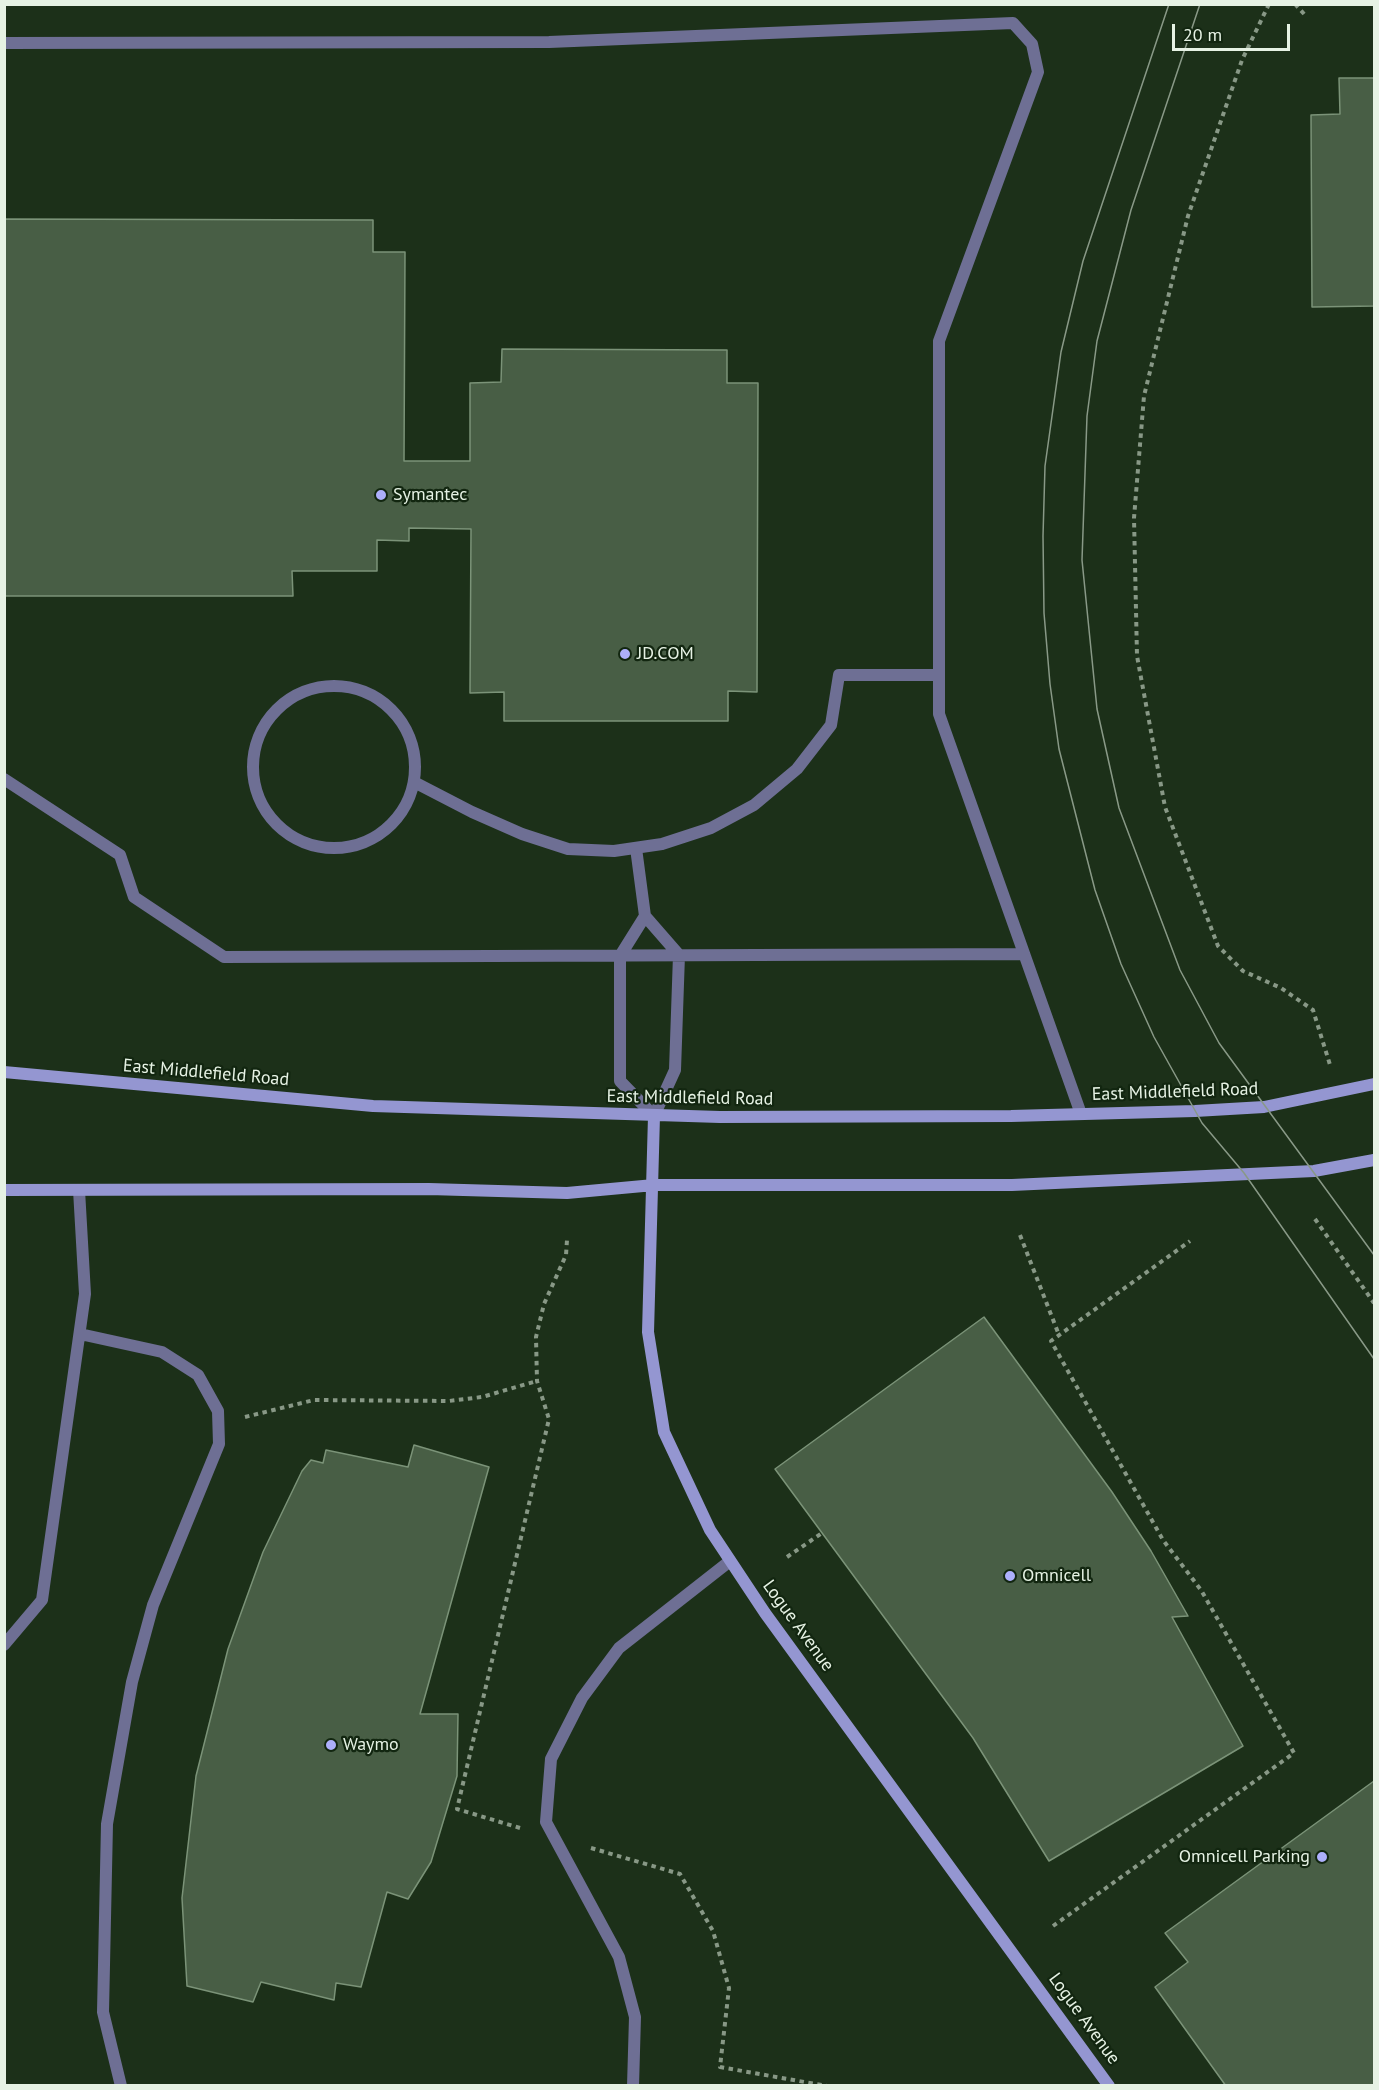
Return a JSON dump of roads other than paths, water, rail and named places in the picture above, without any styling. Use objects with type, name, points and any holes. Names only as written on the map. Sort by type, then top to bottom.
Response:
[{"type":"main road","name":"East Middlefield Road","points":[[4,1072],[373,1106],[654,1116],[1081,1114],[1264,1107],[1374,1084]]},
{"type":"main road","name":"Logue Avenue","points":[[654,1116],[654,1185],[648,1332],[664,1432],[710,1530],[765,1613],[1109,2085]]},
{"type":"main road","points":[[4,1190],[429,1189],[567,1192],[654,1185],[1012,1185],[1314,1170],[1374,1160]]},
{"type":"lane","points":[[4,43],[549,42],[1012,23],[1032,44],[1038,72],[939,341],[939,714],[1081,1114]]},
{"type":"lane","points":[[414,782],[472,812],[522,834],[568,849],[614,851],[662,844],[711,828],[754,805],[797,769],[831,725],[839,675],[939,675]]},
{"type":"lane","points":[[324,686],[349,687],[373,696],[399,718],[413,748],[414,782],[401,814],[376,836],[344,848],[311,845],[288,834],[269,817],[255,786],[254,752],[267,721],[292,698],[324,686]]},
{"type":"lane","points":[[4,779],[120,855],[134,897],[224,957],[1024,954]]},
{"type":"lane","points":[[636,848],[645,916],[679,955],[675,1070],[654,1116],[620,1081],[620,956],[645,916]]},
{"type":"lane","points":[[4,1645],[42,1600],[85,1294],[79,1190]]},
{"type":"lane","points":[[80,1334],[162,1352],[198,1375],[218,1411],[219,1424],[219,1444],[153,1605],[132,1682],[107,1824],[103,2012],[121,2085]]},
{"type":"lane","points":[[633,2085],[634,2017],[619,1957],[546,1821],[551,1759],[582,1698],[619,1648],[730,1561]]},
{"type":"tram line","points":[[1169,4],[1083,261],[1061,352],[1045,466],[1043,536],[1044,613],[1050,684],[1059,749],[1095,890],[1121,964],[1154,1037],[1202,1123],[1244,1173],[1374,1359]]},
{"type":"tram line","points":[[1200,4],[1131,210],[1097,341],[1087,416],[1082,560],[1097,709],[1119,808],[1180,970],[1219,1043],[1374,1255]]},
{"type":"place","name":"Symantec","points":[[381,495]]},
{"type":"place","name":"JD.COM","points":[[625,654]]},
{"type":"place","name":"Omnicell","points":[[1010,1576]]},
{"type":"place","name":"Waymo","points":[[331,1745]]},
{"type":"place","name":"Omnicell Parking","points":[[1322,1857]]}]
